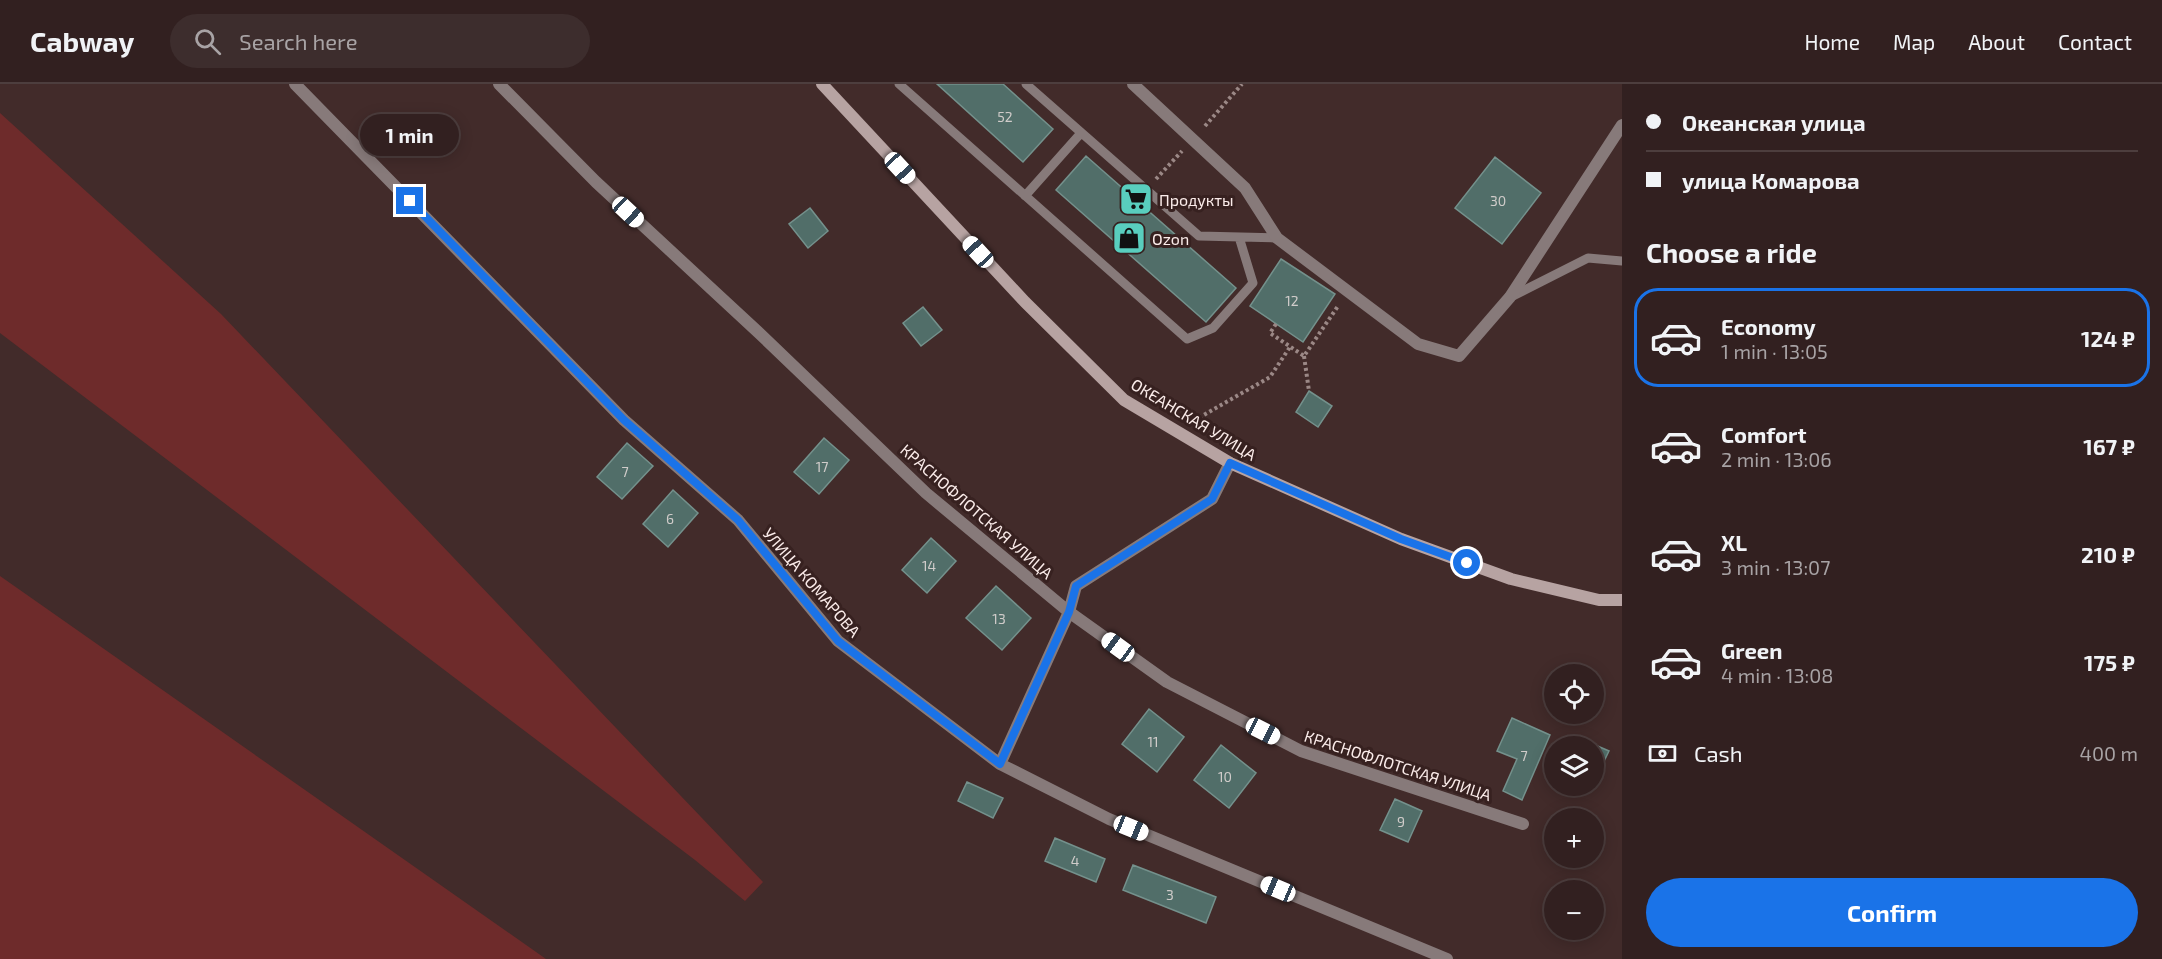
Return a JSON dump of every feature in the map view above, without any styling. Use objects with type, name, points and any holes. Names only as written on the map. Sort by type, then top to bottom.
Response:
[{"type":"main road","name":"ОКЕАНСКАЯ УЛИЦА","points":[[822,84],[1025,302],[1124,400],[1230,463],[1401,539],[1511,579],[1599,600],[1622,600]]},
{"type":"street","name":"УЛИЦА КОМАРОВА","points":[[295,84],[624,420],[738,520],[838,641],[1000,764],[1109,819],[1448,959]]},
{"type":"street","name":"КРАСНОФЛОТСКАЯ УЛИЦА","points":[[499,84],[596,182],[758,332],[926,493],[1069,612],[1167,682],[1301,751],[1523,824]]},
{"type":"street","points":[[1133,84],[1245,189],[1277,238],[1418,344],[1459,356],[1510,297],[1622,126]]},
{"type":"street","points":[[1000,764],[1069,612],[1076,586],[1212,499],[1230,463]]},
{"type":"lane","points":[[899,84],[1187,339],[1213,328],[1253,283],[1239,237]]},
{"type":"lane","points":[[1026,84],[1200,236],[1277,238]]},
{"type":"lane","points":[[1025,196],[1081,133]]},
{"type":"lane","points":[[1510,297],[1588,258],[1622,261]]},
{"type":"path","points":[[1146,189],[1242,84]]},
{"type":"path","points":[[1309,391],[1304,356],[1348,291]]},
{"type":"path","points":[[1276,324],[1270,333],[1304,356]]},
{"type":"path","points":[[1195,420],[1270,377],[1290,347]]},
{"type":"shaded area","points":[[0,113],[221,314],[763,882],[745,901],[695,860],[0,333]]},
{"type":"shaded area","points":[[0,576],[546,959],[0,959]]},
{"type":"building","points":[[937,84],[1003,84],[1053,129],[1023,162]]},
{"type":"building","points":[[1086,156],[1236,288],[1206,322],[1056,190]]},
{"type":"building","points":[[1495,157],[1541,193],[1502,244],[1455,208]]},
{"type":"building","points":[[810,208],[828,231],[808,248],[789,224]]},
{"type":"building","points":[[1281,259],[1335,294],[1303,342],[1250,306]]},
{"type":"building","points":[[923,307],[942,330],[921,346],[903,323]]},
{"type":"building","points":[[1309,391],[1332,406],[1318,427],[1296,412]]},
{"type":"building","points":[[824,438],[849,460],[819,494],[794,472]]},
{"type":"building","points":[[627,443],[653,466],[622,499],[597,477]]},
{"type":"building","points":[[673,490],[698,513],[668,547],[643,524]]},
{"type":"building","points":[[931,538],[956,561],[927,593],[902,570]]},
{"type":"building","points":[[996,586],[1031,618],[1002,650],[966,618]]},
{"type":"building","points":[[1149,709],[1184,737],[1157,772],[1122,744]]},
{"type":"building","points":[[1512,718],[1550,735],[1544,736],[1544,749],[1522,800],[1503,791],[1517,759],[1497,751]]},
{"type":"building","points":[[1221,745],[1256,773],[1229,808],[1194,780]]},
{"type":"building","points":[[1604,749],[1609,751],[1604,761]]},
{"type":"building","points":[[967,782],[1003,798],[993,818],[958,801]]},
{"type":"building","points":[[1395,799],[1422,811],[1408,842],[1380,830]]},
{"type":"building","points":[[1055,838],[1105,859],[1096,882],[1045,861]]},
{"type":"building","points":[[1133,865],[1216,897],[1206,923],[1123,890]]},
{"type":"place","name":"Продукты","points":[[1136,199]]},
{"type":"place","name":"Ozon","points":[[1129,238]]},
{"type":"route","points":[[410,201],[624,420],[738,520],[838,641],[1000,764],[1069,612],[1076,586],[1212,499],[1230,463],[1401,539],[1467,563]]}]
